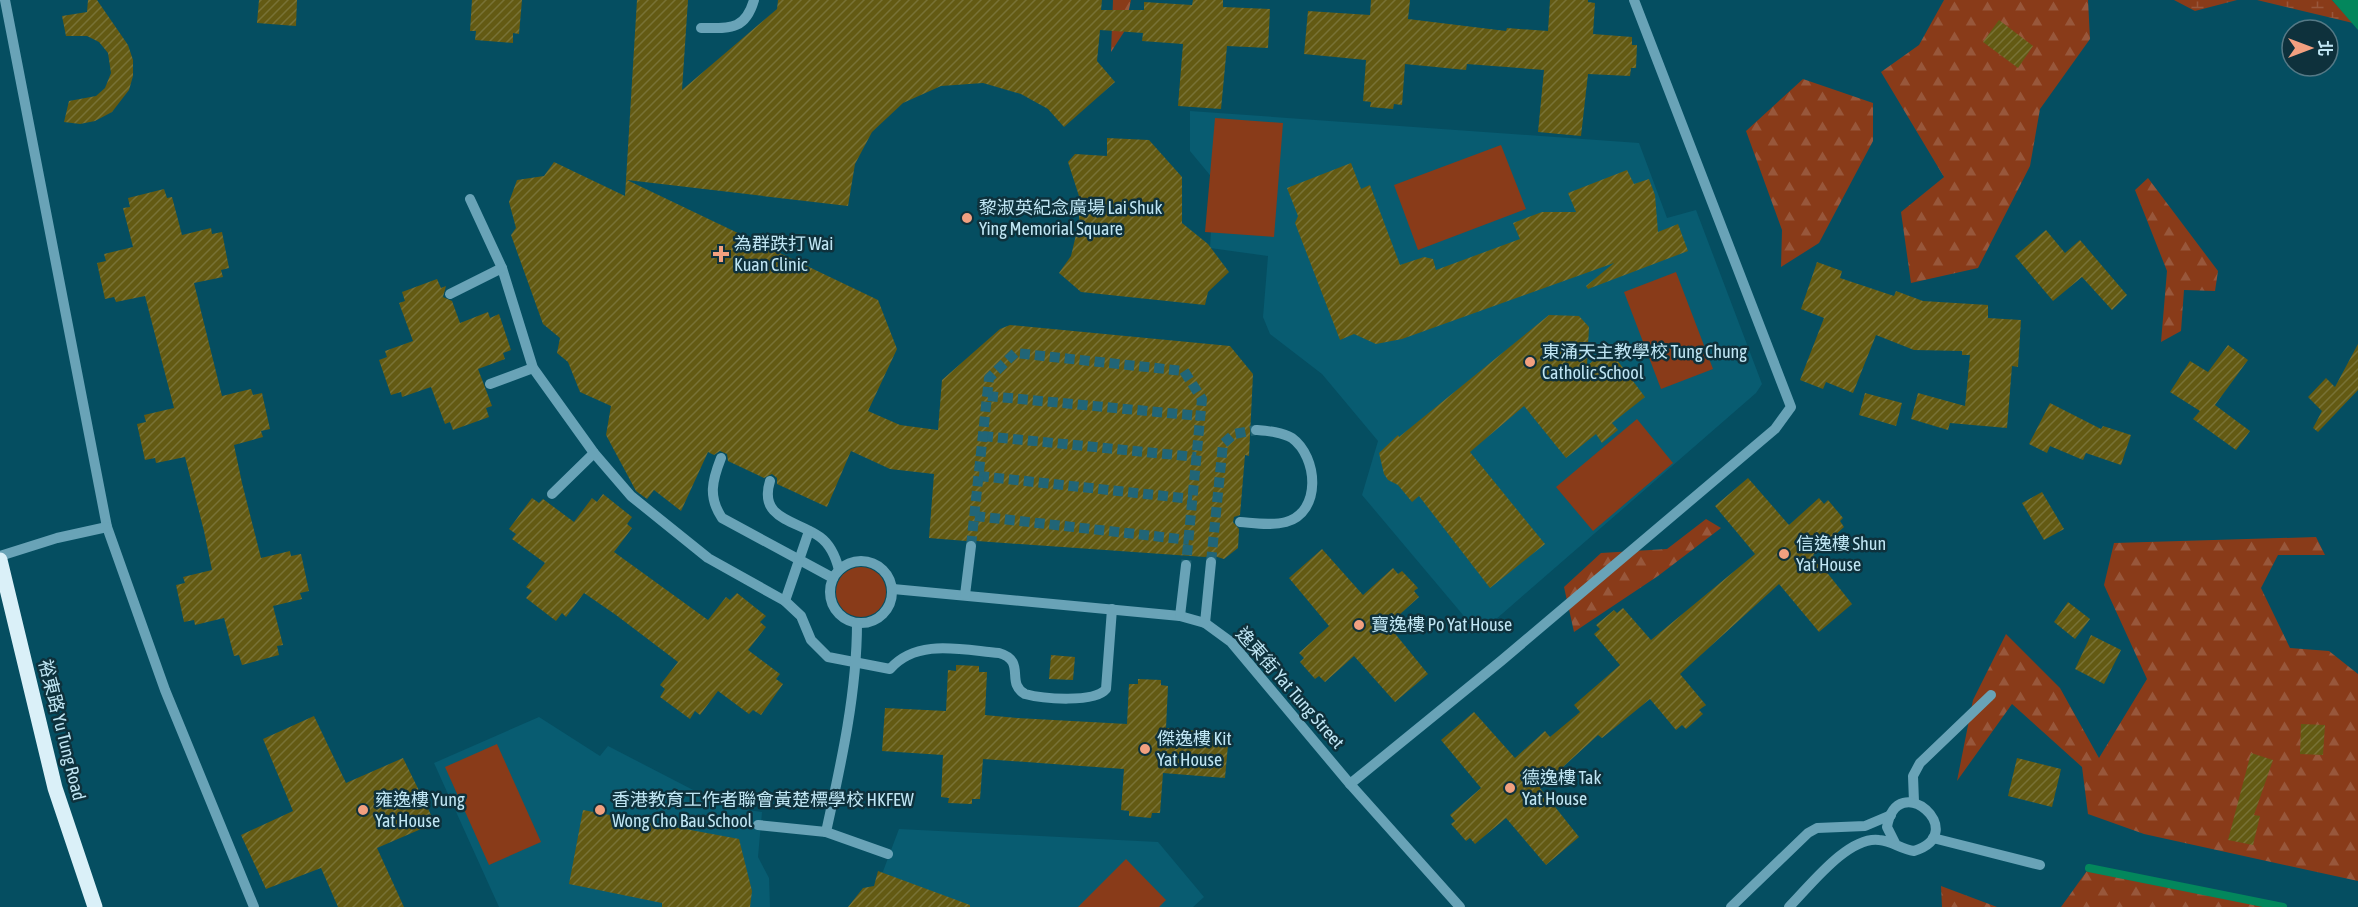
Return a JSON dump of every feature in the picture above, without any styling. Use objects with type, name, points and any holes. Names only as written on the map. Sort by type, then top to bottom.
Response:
[{"type":"main road","name":"裕東路 Yu Tung Road","points":[[0,558],[55,788],[95,907]]},
{"type":"street","points":[[5,0],[107,527],[165,690],[254,907]]},
{"type":"street","points":[[700,28],[732,28],[747,19],[754,0]]},
{"type":"street","points":[[1350,784],[1501,661],[1775,429],[1791,407],[1635,0]]},
{"type":"street","points":[[470,199],[502,268],[533,368],[594,453],[631,496],[708,558],[785,601],[801,616],[811,640],[828,657],[890,669],[904,656],[918,650],[934,648],[999,653],[1009,656],[1015,664],[1016,684],[1018,690],[1025,694],[1096,697],[1106,688],[1108,680],[1112,609]]},
{"type":"street","points":[[450,294],[502,268]]},
{"type":"street","points":[[490,384],[533,368]]},
{"type":"street","points":[[1240,522],[1274,524],[1288,522],[1302,511],[1310,498],[1313,481],[1311,464],[1304,449],[1291,437],[1256,430]]},
{"type":"street","points":[[552,494],[594,453]]},
{"type":"street","points":[[721,458],[712,481],[711,494],[722,518],[796,559],[836,574]]},
{"type":"street","points":[[770,481],[767,500],[771,508],[778,515],[828,544],[836,574]]},
{"type":"street","points":[[0,558],[57,538],[107,527]]},
{"type":"street","points":[[785,601],[796,559],[809,531]]},
{"type":"street","points":[[965,595],[971,546]]},
{"type":"street","points":[[856,560],[876,564],[890,579],[893,589],[889,607],[883,614],[866,623],[857,623],[840,615],[834,607],[830,588],[836,574],[856,560]]},
{"type":"street","points":[[1205,623],[1211,562]]},
{"type":"street","points":[[1180,616],[1186,565]]},
{"type":"street","name":"逸東街 Yat Tung Street","points":[[893,589],[1180,616],[1205,623],[1231,642],[1350,784],[1460,907]]},
{"type":"street","points":[[826,832],[842,755],[855,663],[857,623]]},
{"type":"street","points":[[1914,802],[1913,776],[1920,763],[1991,695]]},
{"type":"street","points":[[1789,907],[1848,848],[1866,840],[1880,840],[1914,851],[1922,848],[1932,838],[1935,822],[1932,815],[1921,804],[1914,802],[1898,807],[1891,815],[1887,827],[1896,845]]},
{"type":"street","points":[[1731,907],[1808,833],[1817,828],[1865,826],[1891,815]]},
{"type":"street","points":[[758,825],[826,832],[888,854]]},
{"type":"street","points":[[1932,838],[2040,865]]},
{"type":"shaded area","points":[[2332,0],[2358,0],[2358,30]]},
{"type":"shaded area","name":"東涌天主教學校 Tung Chung Catholic School","points":[[1190,111],[1639,143],[1667,218],[1696,210],[1762,384],[1756,393],[1479,634],[1362,495],[1378,441],[1322,374],[1270,334],[1263,317],[1268,256],[1210,248],[1214,180],[1190,151]]},
{"type":"shaded area","name":"香港教育工作者聯會黃楚標學校 HKFEW Wong Cho Bau School","points":[[539,717],[600,756],[608,746],[726,807],[762,812],[758,857],[769,878],[770,907],[499,907],[434,763]]},
{"type":"shaded area","points":[[899,829],[1158,842],[1204,897],[1193,907],[853,907],[879,882]]},
{"type":"green space","points":[[1113,0],[1131,0],[1124,32],[1111,52]]},
{"type":"green space","points":[[1944,0],[2088,0],[2090,39],[2040,109],[2030,166],[1978,268],[1911,283],[1901,212],[1944,177],[1881,72],[1919,45]]},
{"type":"green space","points":[[2174,0],[2237,0],[2195,11]]},
{"type":"green space","points":[[2257,0],[2332,0],[2353,23],[2340,18]]},
{"type":"green space","points":[[1803,79],[1873,103],[1873,141],[1819,243],[1781,267],[1782,230],[1746,131]]},
{"type":"green space","points":[[1215,118],[1283,123],[1274,237],[1205,232]]},
{"type":"green space","points":[[1501,145],[1526,209],[1418,250],[1394,185]]},
{"type":"green space","points":[[2148,178],[2218,271],[2215,291],[2184,290],[2181,331],[2161,342],[2167,271],[2135,190]]},
{"type":"green space","points":[[1676,272],[1713,369],[1661,389],[1624,292]]},
{"type":"green space","points":[[1637,419],[1673,463],[1593,531],[1556,487]]},
{"type":"green space","points":[[1706,519],[1721,528],[1658,576],[1574,632],[1564,587],[1601,553],[1667,549]]},
{"type":"green space","points":[[2316,537],[2325,555],[2278,555],[2261,588],[2290,648],[2329,651],[2358,674],[2358,881],[2144,834],[2088,814],[2082,767],[2012,704],[1957,781],[1973,700],[2006,634],[2060,688],[2099,758],[2147,679],[2104,585],[2114,543]]},
{"type":"green space","points":[[856,567],[866,567],[879,574],[886,587],[886,597],[879,610],[866,617],[856,617],[847,613],[840,606],[836,597],[836,587],[840,578],[847,571]]},
{"type":"green space","points":[[497,744],[541,842],[489,865],[445,767]]},
{"type":"green space","points":[[1126,859],[1166,900],[1159,907],[1078,907]]},
{"type":"green space","points":[[2089,868],[2283,907],[2061,907]]},
{"type":"green space","points":[[1941,886],[1997,907],[1942,907]]},
{"type":"building","points":[[88,0],[97,0],[128,45],[133,60],[133,76],[129,90],[112,112],[95,121],[80,124],[64,122],[69,101],[96,96],[105,88],[111,73],[108,53],[99,42],[87,36],[66,36],[62,16],[87,12]]},
{"type":"building","points":[[259,0],[297,0],[296,26],[257,23]]},
{"type":"building","points":[[472,0],[522,0],[519,34],[513,33],[513,43],[475,40],[476,31],[470,31]]},
{"type":"building","points":[[637,0],[688,0],[682,90],[777,9],[778,0],[1102,0],[1101,10],[1144,10],[1144,2],[1192,5],[1193,0],[1223,0],[1223,7],[1270,9],[1268,48],[1227,46],[1221,109],[1178,106],[1183,44],[1142,41],[1143,33],[1100,30],[1097,61],[1115,82],[1064,127],[1048,109],[1021,94],[983,83],[941,86],[903,103],[872,132],[855,164],[848,206],[627,180],[878,300],[897,349],[868,411],[900,425],[938,430],[942,380],[1000,329],[1010,325],[1230,346],[1253,374],[1249,456],[1245,455],[1240,515],[1234,517],[1233,522],[1239,529],[1238,548],[1224,559],[1211,555],[1205,557],[971,539],[966,541],[929,538],[934,474],[890,469],[851,451],[827,507],[777,484],[777,478],[772,474],[764,478],[728,461],[727,454],[720,451],[714,455],[708,452],[681,511],[654,490],[647,499],[636,491],[606,435],[611,406],[580,392],[568,362],[557,353],[560,338],[543,324],[511,235],[516,228],[509,202],[517,180],[544,176],[554,162],[625,196]]},
{"type":"building","points":[[1371,0],[1410,0],[1408,19],[1506,31],[1507,28],[1548,31],[1550,0],[1588,0],[1588,2],[1595,3],[1593,34],[1632,37],[1632,45],[1637,45],[1636,68],[1631,68],[1630,76],[1588,74],[1581,136],[1538,132],[1544,70],[1467,64],[1466,70],[1405,64],[1402,105],[1394,104],[1393,109],[1370,107],[1371,102],[1363,101],[1366,60],[1304,54],[1308,11],[1370,15]]},
{"type":"building","points":[[1999,20],[2033,46],[2018,68],[1983,42]]},
{"type":"building","points":[[1107,138],[1149,140],[1182,177],[1182,223],[1208,244],[1229,272],[1208,292],[1205,305],[1081,292],[1059,273],[1071,256],[1079,222],[1079,196],[1068,162],[1075,154],[1107,156]]},
{"type":"building","points":[[1351,163],[1361,189],[1370,185],[1400,265],[1424,257],[1433,259],[1436,270],[1520,239],[1513,223],[1542,212],[1576,212],[1568,193],[1627,170],[1634,184],[1649,179],[1655,195],[1658,232],[1678,224],[1688,251],[1588,289],[1586,286],[1614,263],[1402,339],[1376,344],[1354,334],[1340,340],[1295,223],[1298,216],[1287,188]]},
{"type":"building","points":[[164,189],[167,198],[172,197],[182,235],[211,228],[212,234],[222,232],[229,268],[221,270],[223,277],[194,283],[222,396],[251,389],[253,395],[262,393],[270,429],[261,431],[263,437],[234,445],[242,483],[261,558],[290,551],[291,556],[301,554],[309,591],[300,593],[302,599],[273,606],[283,645],[277,646],[279,655],[242,665],[239,655],[234,656],[224,618],[195,625],[194,620],[184,622],[176,585],[185,583],[183,577],[212,570],[204,531],[185,457],[156,463],[155,458],[145,460],[137,424],[146,422],[144,415],[174,408],[145,296],[116,302],[114,297],[105,299],[97,263],[106,261],[104,254],[133,247],[123,208],[130,207],[128,198]]},
{"type":"building","points":[[2046,230],[2065,253],[2080,240],[2127,295],[2112,310],[2082,277],[2053,301],[2015,256]]},
{"type":"building","points":[[1817,262],[1842,271],[1840,278],[1894,296],[1896,291],[1923,301],[1988,305],[1988,318],[2021,320],[2018,367],[2012,366],[2007,428],[1950,423],[1948,430],[1911,419],[1918,393],[1965,406],[1970,355],[1962,355],[1962,351],[1914,350],[1876,335],[1853,393],[1826,382],[1823,389],[1800,380],[1824,318],[1801,309]]},
{"type":"building","points":[[437,279],[441,288],[446,286],[443,297],[452,301],[460,323],[488,312],[490,318],[499,314],[511,350],[503,353],[505,359],[478,369],[492,406],[486,408],[489,417],[453,430],[450,422],[445,424],[431,387],[402,397],[401,392],[391,395],[379,360],[387,357],[385,351],[413,341],[399,303],[405,301],[402,292]]},
{"type":"building","points":[[1549,315],[1579,316],[1589,327],[1587,366],[1608,348],[1645,397],[1612,423],[1618,430],[1602,443],[1596,434],[1566,458],[1524,406],[1470,452],[1545,544],[1490,588],[1419,496],[1412,502],[1398,485],[1388,480],[1384,474],[1379,453],[1398,435],[1399,437]]},
{"type":"building","points":[[2358,344],[2358,390],[2318,432],[2313,428],[2322,411],[2308,397],[2326,378],[2335,387]]},
{"type":"building","points":[[2228,345],[2248,360],[2215,405],[2250,431],[2236,450],[2193,419],[2200,411],[2170,392],[2190,361],[2208,372]]},
{"type":"building","points":[[1865,393],[1902,403],[1896,426],[1859,415]]},
{"type":"building","points":[[2050,403],[2101,429],[2103,426],[2131,435],[2121,465],[2086,453],[2083,460],[2050,446],[2047,453],[2029,444]]},
{"type":"building","points":[[1748,478],[1789,525],[1819,498],[1824,504],[1828,500],[1843,518],[1840,521],[1844,527],[1813,555],[1852,604],[1819,632],[1779,584],[1680,674],[1706,705],[1699,710],[1703,714],[1686,729],[1682,725],[1676,730],[1650,699],[1602,738],[1598,735],[1540,788],[1579,837],[1546,865],[1506,818],[1475,844],[1470,838],[1466,841],[1451,824],[1455,821],[1450,815],[1481,788],[1441,740],[1474,712],[1515,758],[1545,731],[1550,737],[1580,712],[1574,705],[1620,665],[1594,634],[1600,629],[1596,625],[1614,610],[1617,613],[1623,608],[1651,640],[1755,554],[1715,506]]},
{"type":"building","points":[[2042,492],[2064,529],[2044,540],[2022,503]]},
{"type":"building","points":[[603,494],[632,517],[627,524],[632,528],[614,552],[708,620],[726,597],[730,600],[737,593],[766,616],[760,622],[766,627],[748,650],[780,674],[776,679],[783,684],[761,715],[753,710],[749,714],[718,691],[700,715],[695,711],[690,719],[660,697],[665,689],[660,685],[678,662],[616,615],[584,593],[566,617],[562,613],[556,621],[526,598],[532,591],[526,587],[545,563],[512,539],[516,534],[509,529],[532,498],[539,503],[543,499],[574,522],[592,498],[597,502]]},
{"type":"building","name":"寶逸樓 Po Yat House","points":[[1322,549],[1363,595],[1393,568],[1398,574],[1402,571],[1418,588],[1414,591],[1419,597],[1388,625],[1428,674],[1395,702],[1354,656],[1325,682],[1319,676],[1315,679],[1300,662],[1304,658],[1299,653],[1329,626],[1289,578]]},
{"type":"building","points":[[2068,602],[2090,619],[2075,639],[2054,622]]},
{"type":"building","points":[[2091,635],[2121,650],[2104,684],[2075,669]]},
{"type":"building","points":[[1051,655],[1075,657],[1073,680],[1049,679]]},
{"type":"building","points":[[956,665],[979,666],[979,672],[987,672],[985,715],[1017,718],[1127,724],[1129,684],[1138,684],[1138,679],[1161,680],[1161,685],[1168,686],[1166,728],[1229,734],[1225,778],[1163,773],[1160,813],[1152,813],[1151,818],[1129,816],[1129,811],[1121,810],[1124,769],[983,759],[980,799],[972,799],[972,804],[948,803],[949,798],[941,797],[943,755],[882,751],[885,708],[946,711],[948,670],[956,671]]},
{"type":"building","name":"雍逸樓 Yung Yat House","points":[[314,716],[346,783],[403,758],[435,823],[377,848],[404,907],[338,907],[321,868],[266,889],[241,835],[293,811],[263,739]]},
{"type":"building","points":[[2301,724],[2325,725],[2323,755],[2300,754]]},
{"type":"building","points":[[2251,753],[2273,760],[2254,815],[2260,816],[2253,845],[2228,840]]},
{"type":"building","points":[[2017,758],[2061,769],[2052,807],[2008,796]]},
{"type":"building","points":[[583,810],[739,839],[752,891],[750,907],[662,907],[662,903],[569,884]]},
{"type":"building","points":[[878,871],[970,905],[970,907],[848,907],[863,888],[874,886]]},
{"type":"waterway","points":[[2089,868],[2283,907]]},
{"type":"tunnel","points":[[971,546],[989,378],[1015,353],[1184,371],[1202,399],[1186,565]]},
{"type":"tunnel","points":[[988,396],[1200,416]]},
{"type":"tunnel","points":[[1211,562],[1223,444],[1234,434],[1256,430]]},
{"type":"tunnel","points":[[983,436],[1196,457]]},
{"type":"tunnel","points":[[979,476],[1192,499]]},
{"type":"tunnel","points":[[975,516],[1189,540]]},
{"type":"place","name":"黎淑英紀念廣場 Lai Shuk Ying Memorial Square","points":[[967,218]]},
{"type":"place","name":"為群跌打 Wai Kuan Clinic","points":[[721,254]]},
{"type":"place","name":"東涌天主教學校 Tung Chung Catholic School","points":[[1530,362]]},
{"type":"place","name":"信逸樓 Shun Yat House","points":[[1784,554]]},
{"type":"place","name":"寶逸樓 Po Yat House","points":[[1359,625]]},
{"type":"place","name":"傑逸樓 Kit Yat House","points":[[1145,749]]},
{"type":"place","name":"德逸樓 Tak Yat House","points":[[1510,788]]},
{"type":"place","name":"雍逸樓 Yung Yat House","points":[[363,810]]},
{"type":"place","name":"香港教育工作者聯會黃楚標學校 HKFEW Wong Cho Bau School","points":[[600,810]]}]
